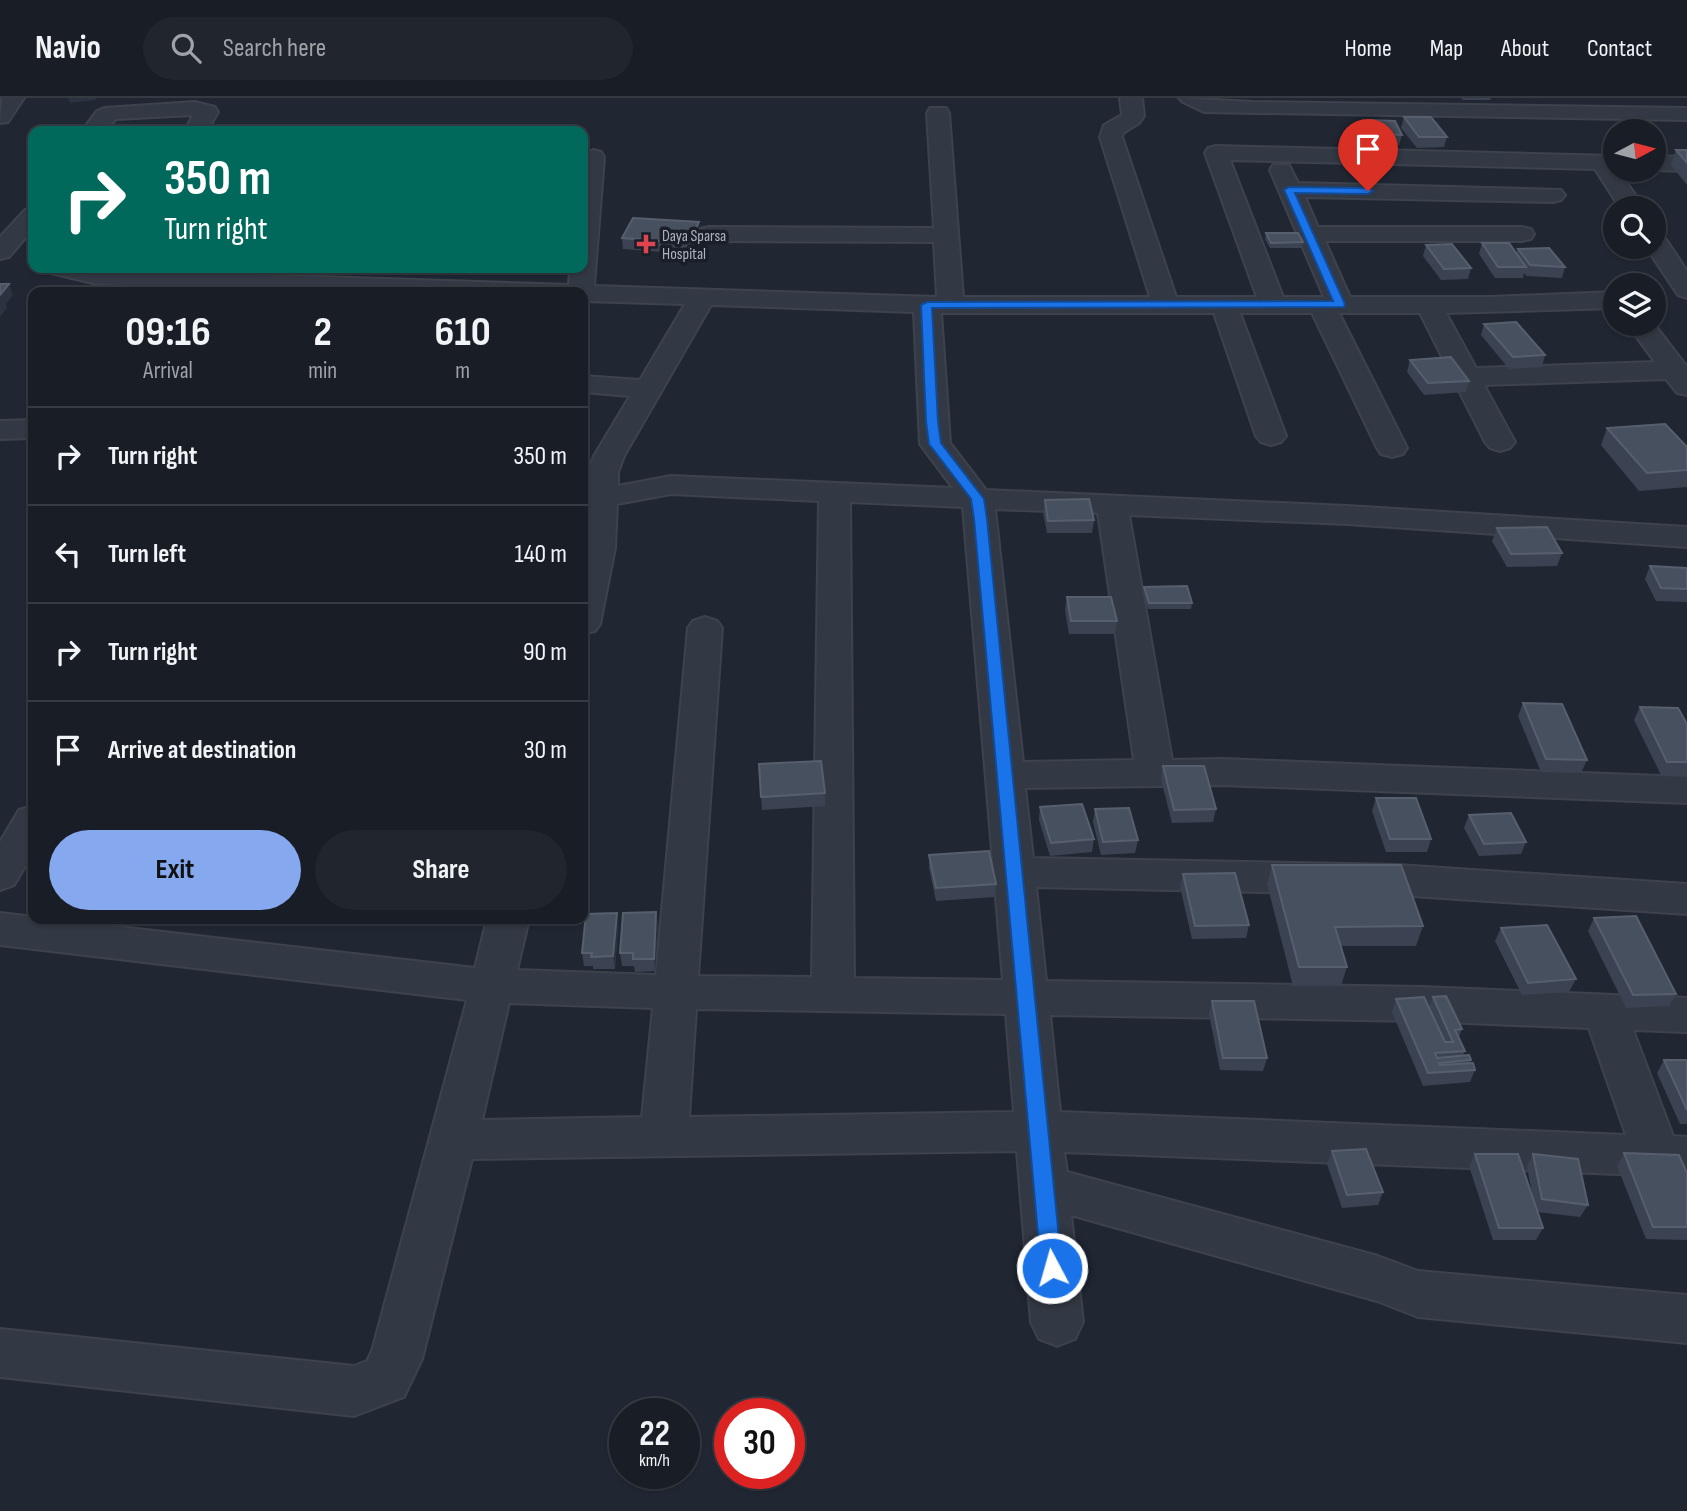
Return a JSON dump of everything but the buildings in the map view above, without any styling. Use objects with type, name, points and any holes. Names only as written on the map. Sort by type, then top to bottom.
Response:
[{"type":"street","points":[[0,117],[13,98]]},
{"type":"street","points":[[1131,98],[1135,114],[1132,119],[1112,130],[1111,137],[1166,306]]},
{"type":"street","points":[[1190,98],[1204,106],[1251,103],[1341,104],[1687,114]]},
{"type":"street","points":[[1251,103],[1308,234],[1330,304],[1392,448]]},
{"type":"street","points":[[97,126],[105,116],[113,113],[195,108],[204,109],[206,112],[199,126]]},
{"type":"street","points":[[938,113],[946,235],[932,422],[935,444],[977,499],[1057,1322]]},
{"type":"street","points":[[1273,305],[1216,153],[1603,163]]},
{"type":"street","points":[[588,184],[593,158]]},
{"type":"street","points":[[1666,163],[1687,164]]},
{"type":"street","points":[[1289,190],[1553,195]]},
{"type":"street","points":[[7,255],[28,223]]},
{"type":"street","points":[[709,234],[946,235]]},
{"type":"street","points":[[1308,234],[1522,234]]},
{"type":"street","points":[[1663,259],[1680,295]]},
{"type":"street","points":[[163,273],[225,274],[356,287]]},
{"type":"street","points":[[588,291],[939,305],[1429,305],[1603,300]]},
{"type":"street","points":[[588,600],[599,548],[602,498],[603,472],[596,455],[649,389],[703,296]]},
{"type":"street","points":[[1224,305],[1271,436]]},
{"type":"street","points":[[1429,305],[1500,442]]},
{"type":"street","points":[[1649,336],[1681,378]]},
{"type":"street","points":[[1467,377],[1681,378]]},
{"type":"street","points":[[588,384],[649,389]]},
{"type":"street","points":[[0,430],[28,429]]},
{"type":"street","points":[[602,498],[671,485],[1347,515],[1686,539]]},
{"type":"street","points":[[833,994],[835,492]]},
{"type":"street","points":[[1112,505],[1155,772]]},
{"type":"street","points":[[664,1137],[705,628]]},
{"type":"street","points":[[1005,775],[1222,772],[1687,790]]},
{"type":"street","points":[[0,875],[28,828]]},
{"type":"street","points":[[1014,872],[1397,880],[1687,899]]},
{"type":"street","points":[[0,1353],[354,1391],[385,1379],[396,1359],[454,1140],[507,924]]},
{"type":"street","points":[[0,929],[491,986],[676,992],[1421,1004],[1687,1016]]},
{"type":"street","points":[[1605,1012],[1672,1156],[1687,1205]]},
{"type":"street","points":[[454,1140],[1038,1131],[1672,1156]]},
{"type":"street","points":[[1044,1187],[1378,1279],[1418,1294],[1687,1319]]},
{"type":"place","name":"Daya Sparsa Hospital","points":[[646,244]]},
{"type":"route","points":[[1052,1268],[981,519],[977,499],[935,444],[927,305],[1340,304],[1289,190],[1368,191]]}]
